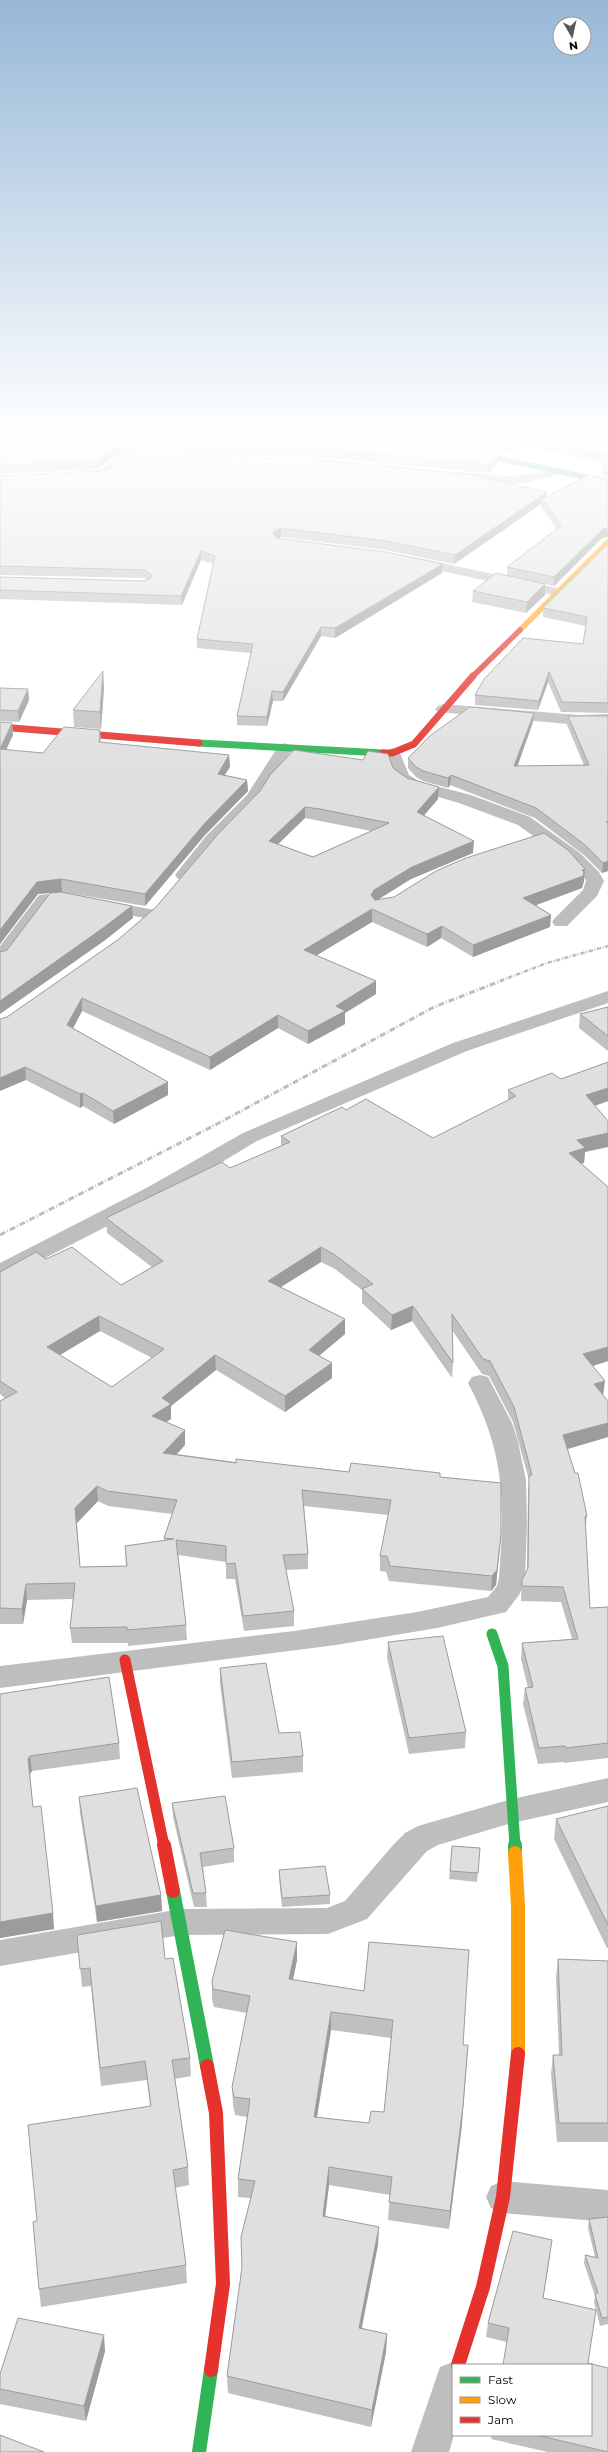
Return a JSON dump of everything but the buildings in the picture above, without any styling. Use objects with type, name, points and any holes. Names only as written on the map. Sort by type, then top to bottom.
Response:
[{"type":"main road","points":[[0,727],[373,754],[392,753],[414,744],[443,709],[601,548]]},
{"type":"main road","points":[[458,2364],[483,2287],[504,2197],[518,2068],[518,1906],[503,1666],[492,1634]]},
{"type":"main road","points":[[125,1660],[163,1848],[181,1922],[216,2113],[222,2276],[199,2452]]},
{"type":"street","points":[[402,558],[557,592]]},
{"type":"street","points":[[443,709],[579,720],[608,719]]},
{"type":"street","points":[[173,888],[212,840],[253,798],[285,748]]},
{"type":"street","points":[[392,753],[402,778],[414,785],[465,799],[524,821],[574,857],[595,881],[591,892],[561,922]]},
{"type":"street","points":[[524,842],[545,835]]},
{"type":"street","points":[[0,958],[45,900],[62,898],[155,909],[134,928]]},
{"type":"street","points":[[0,1272],[158,1191],[250,1137],[460,1047],[608,997]]},
{"type":"street","points":[[0,1678],[125,1660],[284,1642],[407,1624],[497,1605],[510,1588],[516,1517],[515,1475],[508,1446],[496,1411],[480,1383]]},
{"type":"street","points":[[0,1953],[181,1922],[328,1922],[356,1910],[416,1842],[429,1836],[512,1811],[608,1790]]},
{"type":"street","points":[[504,2197],[608,2206]]},
{"type":"street","points":[[430,2452],[452,2383]]},
{"type":"railway","points":[[500,981],[547,963],[608,946]]},
{"type":"railway","points":[[0,1235],[217,1124],[434,1007],[503,980]]},
{"type":"traffic: fast","points":[[199,743],[383,753]]},
{"type":"traffic: fast","points":[[492,1634],[503,1666],[515,1853]]},
{"type":"traffic: fast","points":[[173,1891],[207,2066]]},
{"type":"traffic: fast","points":[[199,2452],[211,2370]]},
{"type":"traffic: slow","points":[[520,630],[602,548]]},
{"type":"traffic: slow","points":[[515,1853],[518,1906],[518,2054]]},
{"type":"traffic: jam","points":[[383,753],[392,753],[414,744],[472,677],[520,630]]},
{"type":"traffic: jam","points":[[0,727],[199,743]]},
{"type":"traffic: jam","points":[[125,1660],[173,1891]]},
{"type":"traffic: jam","points":[[458,2364],[483,2287],[503,2197],[518,2054]]},
{"type":"traffic: jam","points":[[207,2066],[216,2113],[223,2284],[211,2370]]}]
